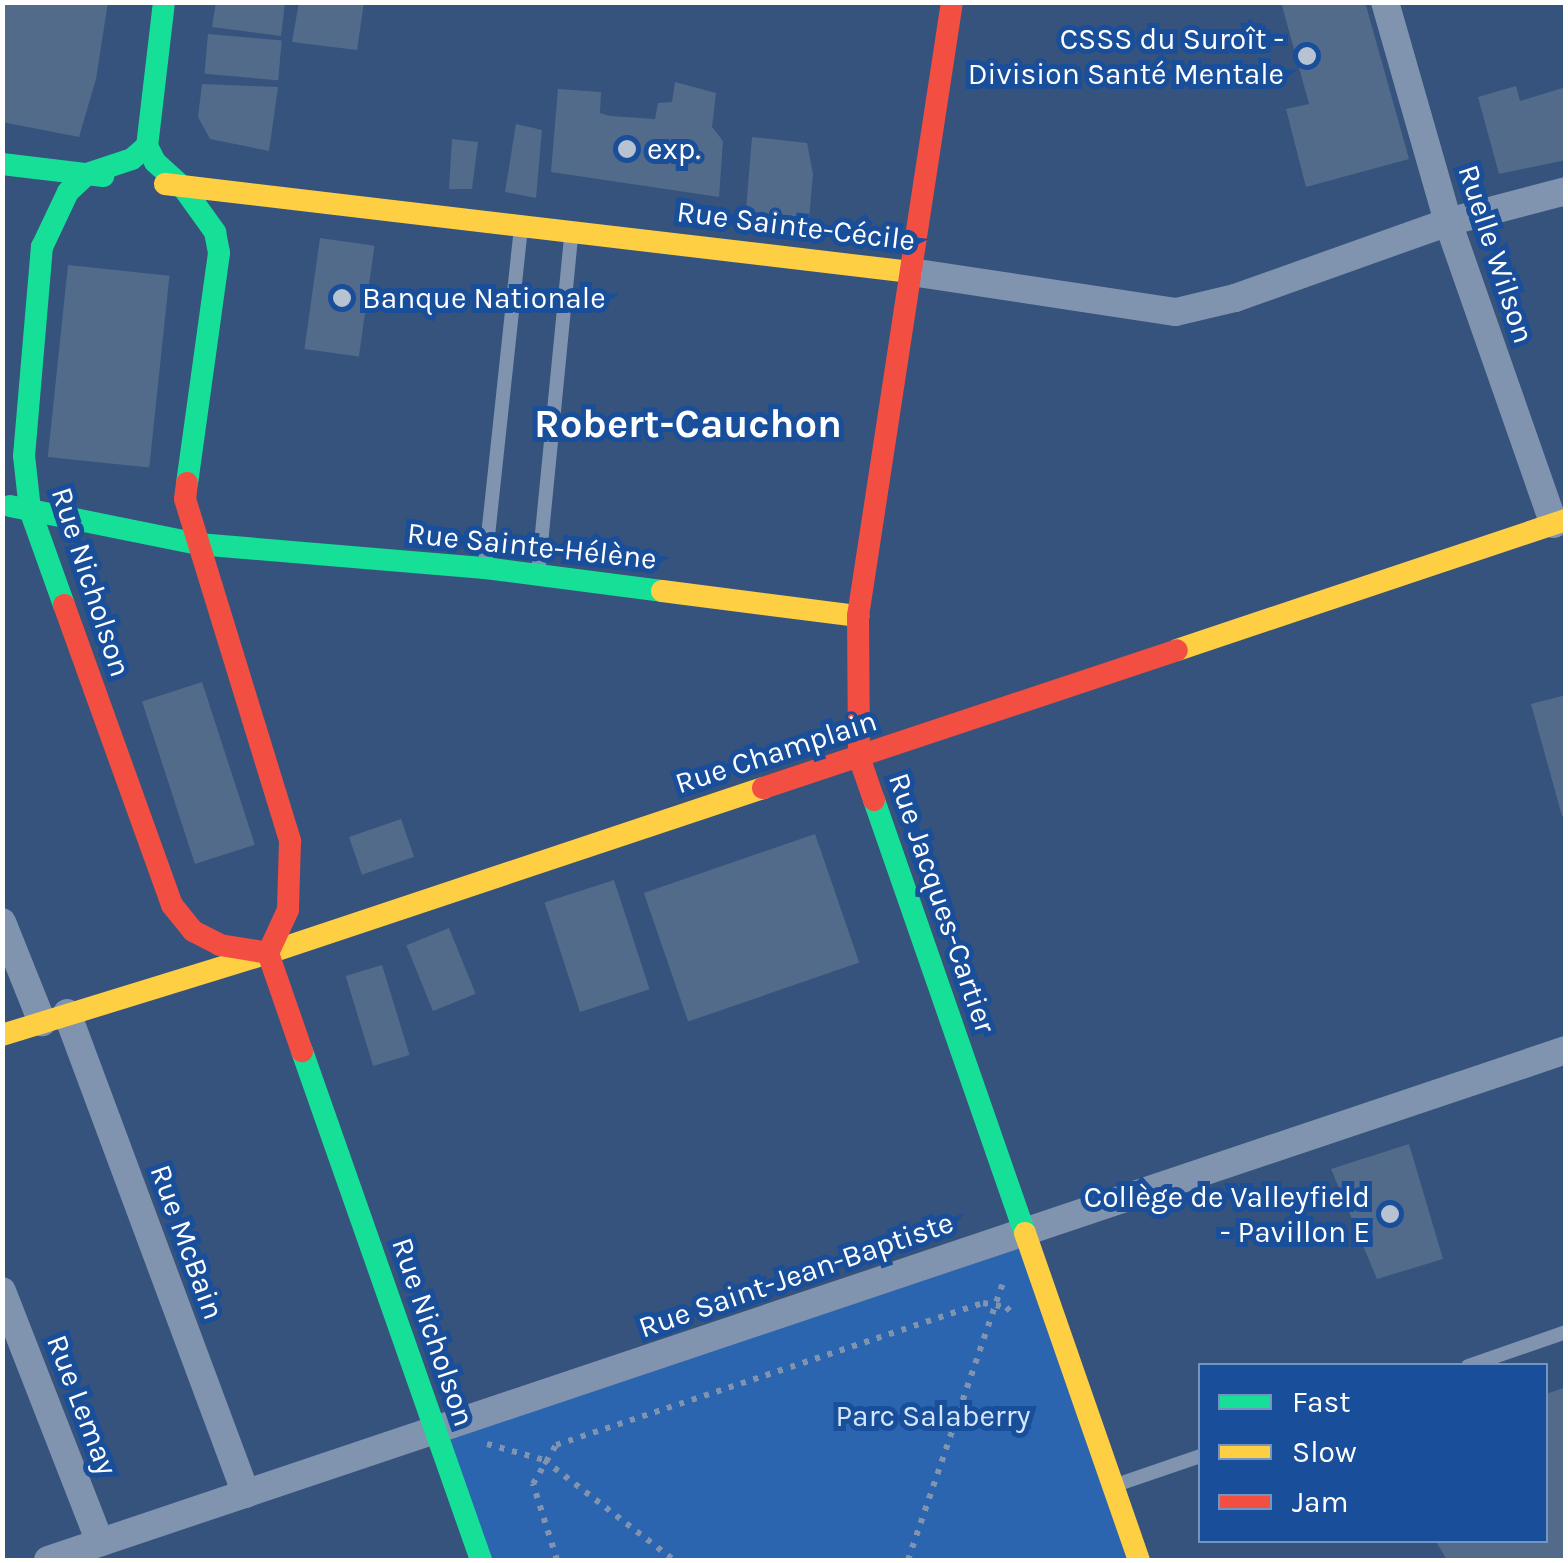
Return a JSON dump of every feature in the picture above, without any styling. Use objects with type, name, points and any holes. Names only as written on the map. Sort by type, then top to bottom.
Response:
[{"type":"street","points":[[164,2],[147,146],[155,162],[182,186],[215,232],[218,253],[185,499],[290,840],[288,910],[268,953]]},
{"type":"street","name":"Rue Jacques-Cartier","points":[[952,2],[858,616],[859,757],[1138,1560]]},
{"type":"street","name":"Ruelle Wilson","points":[[1385,2],[1448,222],[1560,522]]},
{"type":"street","name":"Rue Nicholson","points":[[147,146],[132,158],[87,174],[55,211],[42,246],[26,435],[30,510],[172,905],[193,931],[220,944],[268,953],[481,1560]]},
{"type":"street","name":"Rue Sainte-Cécile","points":[[2,164],[911,272],[1176,312],[1235,298],[1448,222],[1566,191]]},
{"type":"street","points":[[2,455],[26,435]]},
{"type":"street","name":"Rue Sainte-Hélène","points":[[2,504],[198,544],[485,568],[858,616]]},
{"type":"street","name":"Rue Champlain","points":[[2,1036],[268,953],[1560,522]]},
{"type":"street","name":"Rue McBain","points":[[2,922],[54,1018],[246,1494]]},
{"type":"street","name":"Rue Saint-Jean-Baptiste","points":[[48,1560],[1566,1050]]},
{"type":"street","name":"Rue Lemay","points":[[2,1291],[100,1543]]},
{"type":"lane","points":[[485,568],[521,226]]},
{"type":"lane","points":[[538,574],[572,232]]},
{"type":"lane","points":[[1477,1363],[1566,1332]]},
{"type":"lane","points":[[1113,1486],[1198,1457]]},
{"type":"path","points":[[557,1560],[533,1484],[556,1445],[983,1304],[1006,1307],[1017,1317]]},
{"type":"path","points":[[908,1560],[994,1305]]},
{"type":"path","points":[[544,1460],[674,1560]]},
{"type":"green space","name":"Parc Salaberry","points":[[1024,1232],[1139,1560],[481,1560],[435,1430]]},
{"type":"building","points":[[2,2],[108,2],[96,79],[79,137],[2,122]]},
{"type":"building","points":[[216,2],[285,2],[281,36],[212,27]]},
{"type":"building","points":[[299,2],[364,2],[357,50],[292,42]]},
{"type":"building","points":[[1281,2],[1365,2],[1409,159],[1306,187],[1286,109],[1309,104]]},
{"type":"building","points":[[208,34],[282,40],[278,80],[205,74]]},
{"type":"building","points":[[675,82],[716,93],[712,127],[723,141],[719,197],[551,172],[558,89],[601,92],[600,113],[655,119],[658,103],[672,102]]},
{"type":"building","points":[[202,84],[278,87],[269,151],[210,139],[198,117]]},
{"type":"building","points":[[1516,86],[1520,101],[1566,87],[1566,160],[1499,174],[1478,97]]},
{"type":"building","points":[[516,124],[542,130],[536,198],[505,192]]},
{"type":"building","points":[[752,137],[807,143],[813,174],[808,230],[745,222]]},
{"type":"building","points":[[452,139],[478,142],[472,189],[449,189]]},
{"type":"building","name":"Banque Nationale","points":[[320,238],[374,246],[359,357],[304,349]]},
{"type":"building","points":[[68,265],[169,276],[149,468],[48,457]]},
{"type":"building","points":[[202,682],[255,845],[195,864],[142,701]]},
{"type":"building","points":[[1566,695],[1566,815],[1562,816],[1531,704]]},
{"type":"building","points":[[401,819],[414,857],[362,875],[349,837]]},
{"type":"building","points":[[815,834],[859,963],[688,1022],[644,893]]},
{"type":"building","points":[[614,880],[650,989],[580,1012],[545,903]]},
{"type":"building","points":[[449,928],[476,994],[433,1011],[406,945]]},
{"type":"building","points":[[382,965],[409,1055],[373,1066],[346,976]]},
{"type":"building","name":"Collège de Valleyfield - Pavillon E","points":[[1409,1144],[1443,1259],[1377,1279],[1331,1169]]},
{"type":"building","points":[[1566,1387],[1566,1560],[1447,1560],[1437,1543],[1548,1543],[1548,1393]]},
{"type":"traffic: fast","points":[[164,2],[147,146],[155,162],[182,186],[215,232],[219,253],[187,483]]},
{"type":"traffic: fast","points":[[64,605],[30,510],[24,456],[42,247],[68,192],[87,174],[132,159],[147,146]]},
{"type":"traffic: fast","points":[[2,164],[103,176]]},
{"type":"traffic: fast","points":[[10,506],[198,544],[485,568],[662,591]]},
{"type":"traffic: fast","points":[[874,800],[1025,1233]]},
{"type":"traffic: fast","points":[[302,1051],[481,1560]]},
{"type":"traffic: slow","points":[[165,184],[911,272]]},
{"type":"traffic: slow","points":[[1177,650],[1566,520]]},
{"type":"traffic: slow","points":[[662,591],[858,616]]},
{"type":"traffic: slow","points":[[2,1035],[268,953],[763,788]]},
{"type":"traffic: slow","points":[[1025,1233],[1139,1560]]},
{"type":"traffic: jam","points":[[874,800],[859,757],[858,616],[952,2]]},
{"type":"traffic: jam","points":[[187,483],[185,499],[290,841],[288,910],[268,953],[302,1051]]},
{"type":"traffic: jam","points":[[64,605],[172,905],[193,931],[220,945],[263,952]]},
{"type":"traffic: jam","points":[[763,788],[1177,650]]},
{"type":"place","name":"CSSS du Suroît - Division Santé Mentale","points":[[1307,56]]},
{"type":"place","name":"exp.","points":[[627,149]]},
{"type":"place","name":"Banque Nationale","points":[[342,298]]},
{"type":"place","name":"Collège de Valleyfield - Pavillon E","points":[[1390,1214]]},
{"type":"district","name":"Robert-Cauchon","points":[[688,424]]}]
